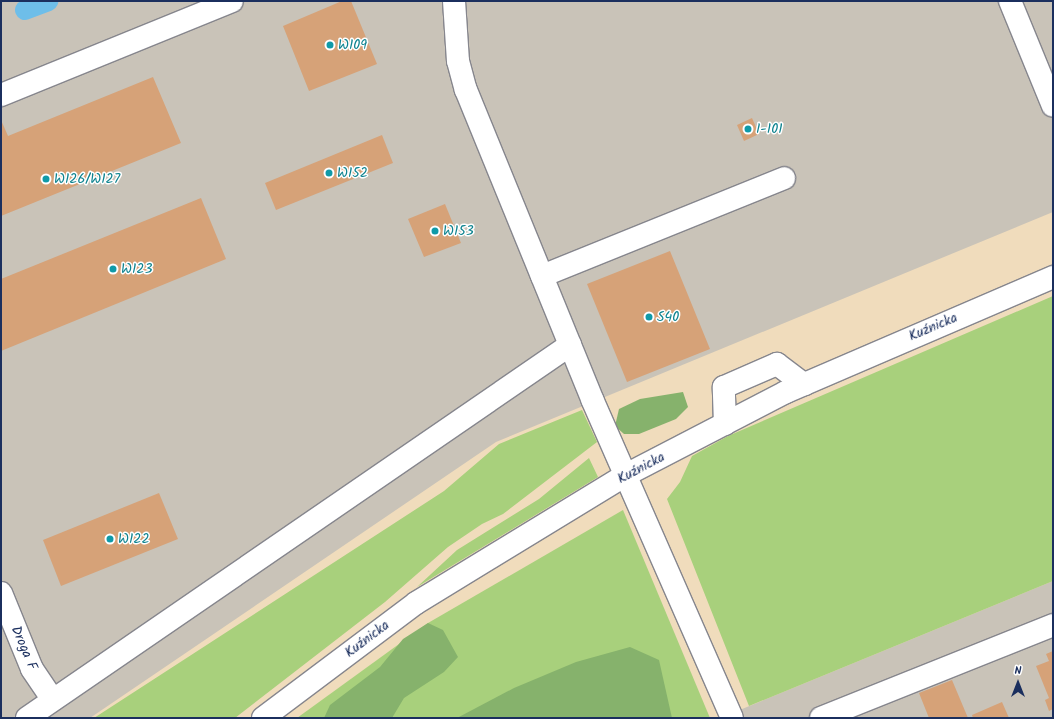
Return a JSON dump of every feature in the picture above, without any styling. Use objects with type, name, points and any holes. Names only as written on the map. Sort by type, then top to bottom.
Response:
[{"type":"street","points":[[1,95],[232,1]]},
{"type":"street","points":[[454,1],[458,61],[466,90],[570,345],[732,718]]},
{"type":"street","points":[[1010,1],[1053,106]]},
{"type":"street","points":[[542,276],[784,178]]},
{"type":"street","name":"Kuźnicka","points":[[263,718],[416,603],[626,475],[804,384],[1053,277]]},
{"type":"street","points":[[27,718],[570,345]]},
{"type":"street","points":[[725,424],[724,386],[777,364],[804,384]]},
{"type":"street","name":"Droga F","points":[[1,592],[32,669],[53,700]]},
{"type":"street","points":[[821,718],[1053,625]]},
{"type":"street","points":[[842,710],[863,714],[869,718]]},
{"type":"shaded area","points":[[1,1],[1053,1],[1053,212],[496,442],[90,718],[1,718]]},
{"type":"shaded area","points":[[1053,581],[1053,718],[720,718],[730,714]]},
{"type":"green space","points":[[1053,296],[1053,581],[749,706],[667,499],[680,482],[692,456],[728,436]]},
{"type":"green space","points":[[683,392],[688,407],[676,419],[639,434],[624,434],[615,426],[619,409],[640,399]]},
{"type":"green space","points":[[582,410],[597,442],[503,514],[482,524],[448,547],[385,602],[235,718],[94,718],[444,491],[499,444]]},
{"type":"green space","points":[[589,458],[598,477],[417,587],[457,550],[539,499]]},
{"type":"green space","points":[[623,510],[710,718],[297,718],[428,623]]},
{"type":"green space","points":[[428,623],[443,630],[458,657],[444,672],[404,698],[392,718],[324,718],[330,705],[380,667],[403,639]]},
{"type":"green space","points":[[630,647],[659,660],[672,718],[457,718],[514,688],[576,662]]},
{"type":"building","name":"W109","points":[[342,1],[351,1],[377,64],[309,91],[283,26]]},
{"type":"building","name":"W126/W127","points":[[153,77],[181,143],[1,216],[1,120],[8,136]]},
{"type":"building","name":"I-101","points":[[752,118],[759,134],[744,141],[737,125]]},
{"type":"building","name":"W152","points":[[382,135],[393,163],[276,210],[265,183]]},
{"type":"building","name":"W123","points":[[201,198],[226,259],[1,351],[1,279]]},
{"type":"building","name":"W153","points":[[445,204],[461,243],[424,257],[408,219]]},
{"type":"building","name":"S40","points":[[670,251],[710,349],[627,382],[587,284]]},
{"type":"building","name":"W122","points":[[159,493],[178,539],[61,586],[43,540]]},
{"type":"building","points":[[1053,651],[1053,709],[1049,711],[1045,700],[1049,698],[1036,666],[1049,661],[1046,654]]},
{"type":"building","points":[[952,680],[968,718],[929,718],[919,693]]},
{"type":"building","points":[[1002,702],[1009,718],[973,718],[972,715]]},
{"type":"waterway","points":[[25,10],[48,1]]},
{"type":"place","name":"W109","points":[[330,45]]},
{"type":"place","name":"I-101","points":[[748,129]]},
{"type":"place","name":"W152","points":[[329,173]]},
{"type":"place","name":"W126/W127","points":[[46,179]]},
{"type":"place","name":"W153","points":[[435,231]]},
{"type":"place","name":"W123","points":[[113,269]]},
{"type":"place","name":"S40","points":[[649,317]]},
{"type":"place","name":"W122","points":[[110,539]]}]
